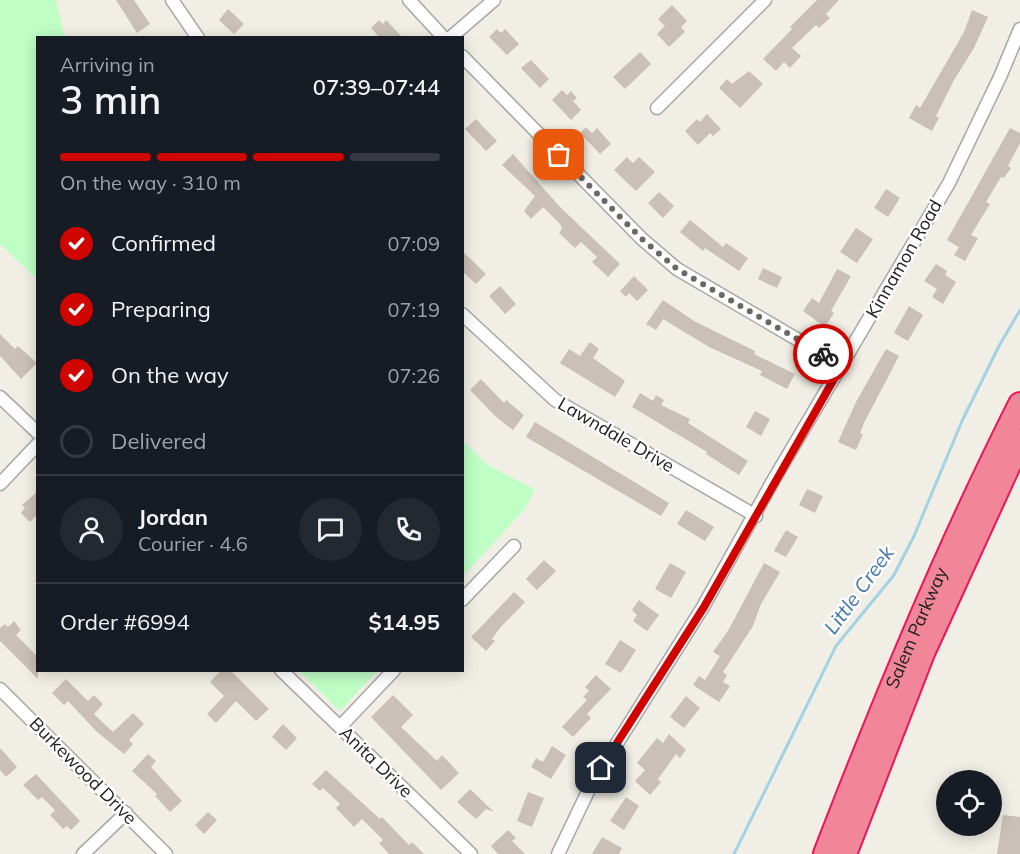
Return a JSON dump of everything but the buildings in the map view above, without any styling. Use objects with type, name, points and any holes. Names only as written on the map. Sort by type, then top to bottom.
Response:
[{"type":"highway","name":"Salem Parkway","points":[[825,854],[916,626],[1020,404]]},
{"type":"highway","name":"Salem Parkway","points":[[845,854],[922,654],[1020,441]]},
{"type":"street","points":[[172,0],[197,36]]},
{"type":"street","points":[[409,0],[442,36]]},
{"type":"street","points":[[452,36],[494,0]]},
{"type":"street","points":[[657,108],[765,0]]},
{"type":"street","name":"Kinnamon Road","points":[[558,854],[592,783],[629,721],[680,646],[756,516],[774,479],[949,183],[1000,77],[1020,29]]},
{"type":"street","points":[[464,58],[642,239],[677,269],[842,365]]},
{"type":"street","name":"Lawndale Drive","points":[[464,316],[555,400],[756,516]]},
{"type":"street","points":[[0,397],[36,431]]},
{"type":"street","points":[[0,484],[36,446]]},
{"type":"street","points":[[464,598],[514,546]]},
{"type":"street","name":"Anita Drive","points":[[283,672],[471,854]]},
{"type":"street","points":[[340,727],[392,672]]},
{"type":"street","name":"Burkewood Drive","points":[[0,689],[166,854]]},
{"type":"street","points":[[83,854],[126,813]]},
{"type":"green space","points":[[0,0],[56,0],[65,36],[36,36],[36,278],[0,244]]},
{"type":"green space","points":[[464,442],[488,465],[535,489],[525,509],[464,575]]},
{"type":"green space","points":[[300,672],[376,672],[340,711]]},
{"type":"waterway","name":"Little Creek","points":[[734,854],[836,646],[894,575],[914,536],[962,421],[999,346],[1020,310]]},
{"type":"way so far","points":[[559,155],[642,239],[677,269],[823,354]]},
{"type":"route","points":[[601,768],[704,607],[756,516],[774,479],[842,365],[823,354]]}]
